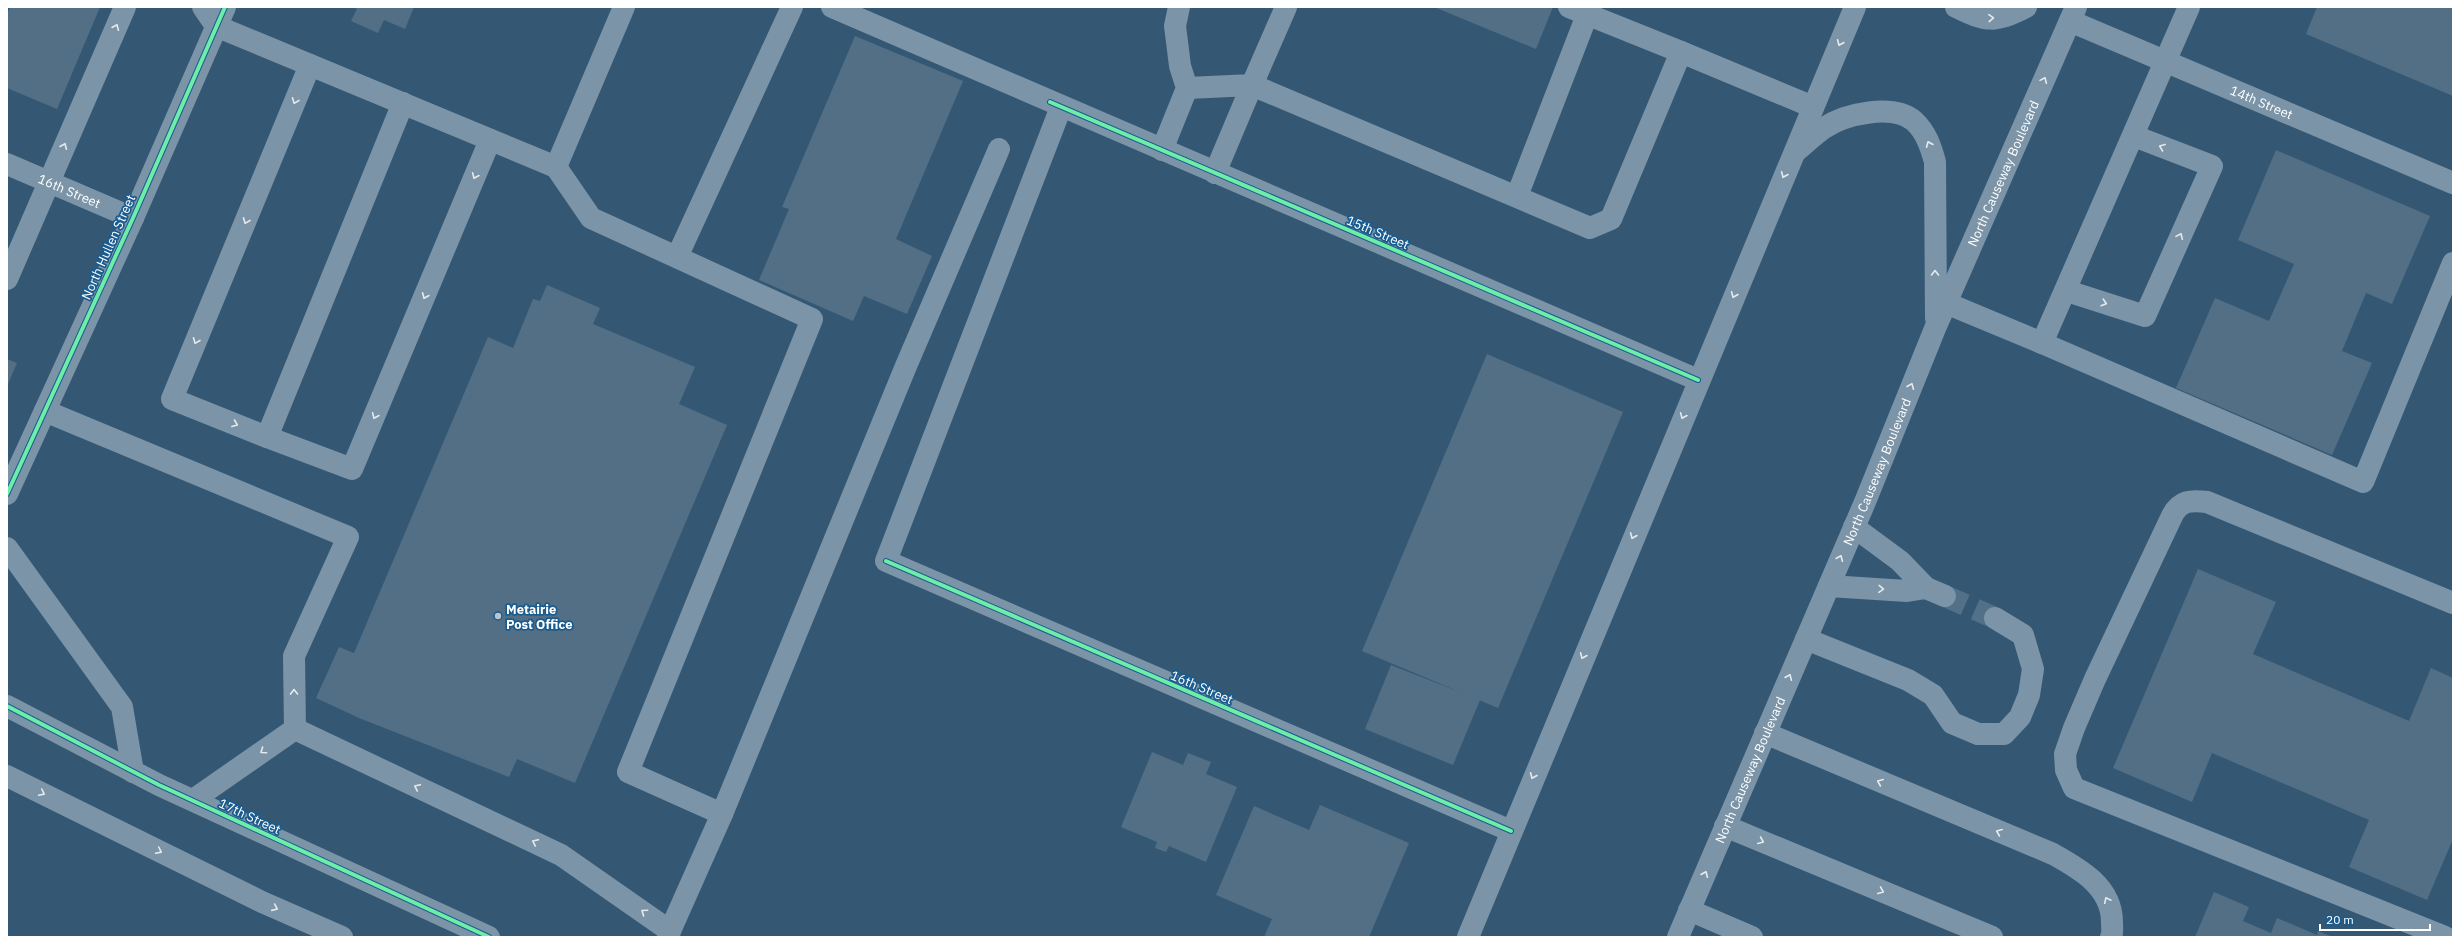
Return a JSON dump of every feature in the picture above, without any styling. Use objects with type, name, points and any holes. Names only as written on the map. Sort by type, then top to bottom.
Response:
[{"type":"highway","points":[[1468,937],[1792,154],[1855,7]]},
{"type":"highway","points":[[1956,7],[1979,19],[2006,18],[2026,7]]},
{"type":"highway","name":"North Causeway Boulevard","points":[[1678,937],[1854,527],[1936,326],[2073,14]]},
{"type":"highway","points":[[1792,154],[1824,128],[1860,113],[1891,111],[1914,121],[1929,142],[1935,162],[1936,326]]},
{"type":"street","points":[[7,279],[124,7]]},
{"type":"street","points":[[203,7],[310,65],[556,167],[591,218],[812,319],[628,772],[722,814]]},
{"type":"street","points":[[556,167],[624,7]]},
{"type":"street","points":[[677,257],[792,7]]},
{"type":"street","name":"15th Street","points":[[832,7],[1698,380]]},
{"type":"street","points":[[1162,150],[1187,88],[1180,66],[1175,26],[1179,7]]},
{"type":"street","points":[[1215,173],[1286,7]]},
{"type":"street","points":[[2042,344],[2067,291],[2190,7]]},
{"type":"street","points":[[1518,196],[1578,11],[1813,107]]},
{"type":"street","name":"14th Street","points":[[2073,14],[2166,62],[2453,183]]},
{"type":"street","name":"North Hullen Street","points":[[7,494],[133,218],[220,16]]},
{"type":"street","points":[[1187,88],[1252,85],[1518,196],[1590,228],[1611,219],[1681,52]]},
{"type":"street","points":[[310,65],[172,399],[352,469],[490,140]]},
{"type":"street","points":[[267,437],[403,103]]},
{"type":"street","name":"16th Street","points":[[1056,104],[886,561],[1511,831]]},
{"type":"street","points":[[2067,291],[2145,316],[2212,166],[2134,136]]},
{"type":"street","points":[[295,729],[562,855],[669,934],[722,814],[906,366],[999,149]]},
{"type":"street","name":"16th Street","points":[[7,164],[133,218]]},
{"type":"street","points":[[1946,303],[2363,482],[2453,263]]},
{"type":"street","points":[[45,411],[348,537],[294,656],[295,729]]},
{"type":"street","points":[[2445,937],[2074,788],[2066,770],[2065,754],[2095,679],[2172,516],[2177,506],[2187,501],[2207,502],[2453,603]]},
{"type":"street","points":[[1828,586],[1936,592],[1854,527]]},
{"type":"street","points":[[7,548],[122,707],[133,772]]},
{"type":"street","points":[[1806,639],[1908,680],[1933,695],[1952,723],[1978,734],[2004,734],[2020,717],[2029,695],[2033,669],[2023,635],[1994,618]]},
{"type":"street","name":"17th Street","points":[[7,706],[133,772],[489,937]]},
{"type":"street","points":[[193,800],[295,729]]},
{"type":"street","points":[[1765,733],[2052,854],[2072,865],[2094,880],[2109,899],[2112,918],[2111,937]]},
{"type":"street","points":[[7,776],[262,902],[342,937]]},
{"type":"street","points":[[1725,826],[1992,937]]},
{"type":"street","points":[[1689,910],[1752,937]]},
{"type":"building","points":[[10,7],[100,7],[57,109],[7,88],[7,14]]},
{"type":"building","points":[[352,7],[414,7],[405,29],[384,20],[378,33],[351,21],[357,9]]},
{"type":"building","points":[[1434,7],[1553,7],[1536,49]]},
{"type":"building","points":[[2317,7],[2453,7],[2453,96],[2306,34]]},
{"type":"building","points":[[855,36],[963,81],[896,239],[932,256],[907,314],[864,296],[853,321],[759,280],[789,209],[782,207]]},
{"type":"building","points":[[2276,150],[2430,216],[2392,304],[2366,293],[2342,351],[2372,363],[2332,455],[2176,388],[2215,298],[2269,321],[2294,264],[2238,240]]},
{"type":"building","points":[[547,285],[600,308],[593,324],[695,367],[679,404],[727,425],[575,783],[517,759],[509,777],[359,718],[316,698],[339,647],[354,653],[488,337],[513,348],[533,299],[540,301]]},
{"type":"building","points":[[1487,354],[1623,412],[1498,708],[1362,651]]},
{"type":"building","points":[[7,359],[17,363],[7,386]]},
{"type":"building","points":[[2198,569],[2276,602],[2253,654],[2409,721],[2431,668],[2453,678],[2453,839],[2427,900],[2349,867],[2369,820],[2212,753],[2192,802],[2113,768]]},
{"type":"building","points":[[1391,665],[1480,700],[1453,765],[1365,729]]},
{"type":"building","points":[[1152,752],[1183,765],[1188,753],[1211,762],[1206,774],[1237,787],[1206,862],[1169,846],[1166,852],[1155,848],[1157,842],[1121,827]]},
{"type":"building","points":[[1320,805],[1409,843],[1369,937],[1264,937],[1272,919],[1216,895],[1254,806],[1309,830]]},
{"type":"building","points":[[2214,892],[2249,907],[2243,921],[2271,933],[2277,918],[2317,935],[2318,931],[2333,937],[2195,937]]},
{"type":"tunnel","points":[[1945,596],[1995,618]]},
{"type":"cycle path","points":[[7,494],[133,218],[225,7]]},
{"type":"cycle path","points":[[1050,102],[1698,380]]},
{"type":"cycle path","points":[[886,561],[1511,831]]},
{"type":"cycle path","points":[[7,706],[159,785],[489,937]]},
{"type":"place","name":"Metairie Post Office","points":[[498,616]]}]
